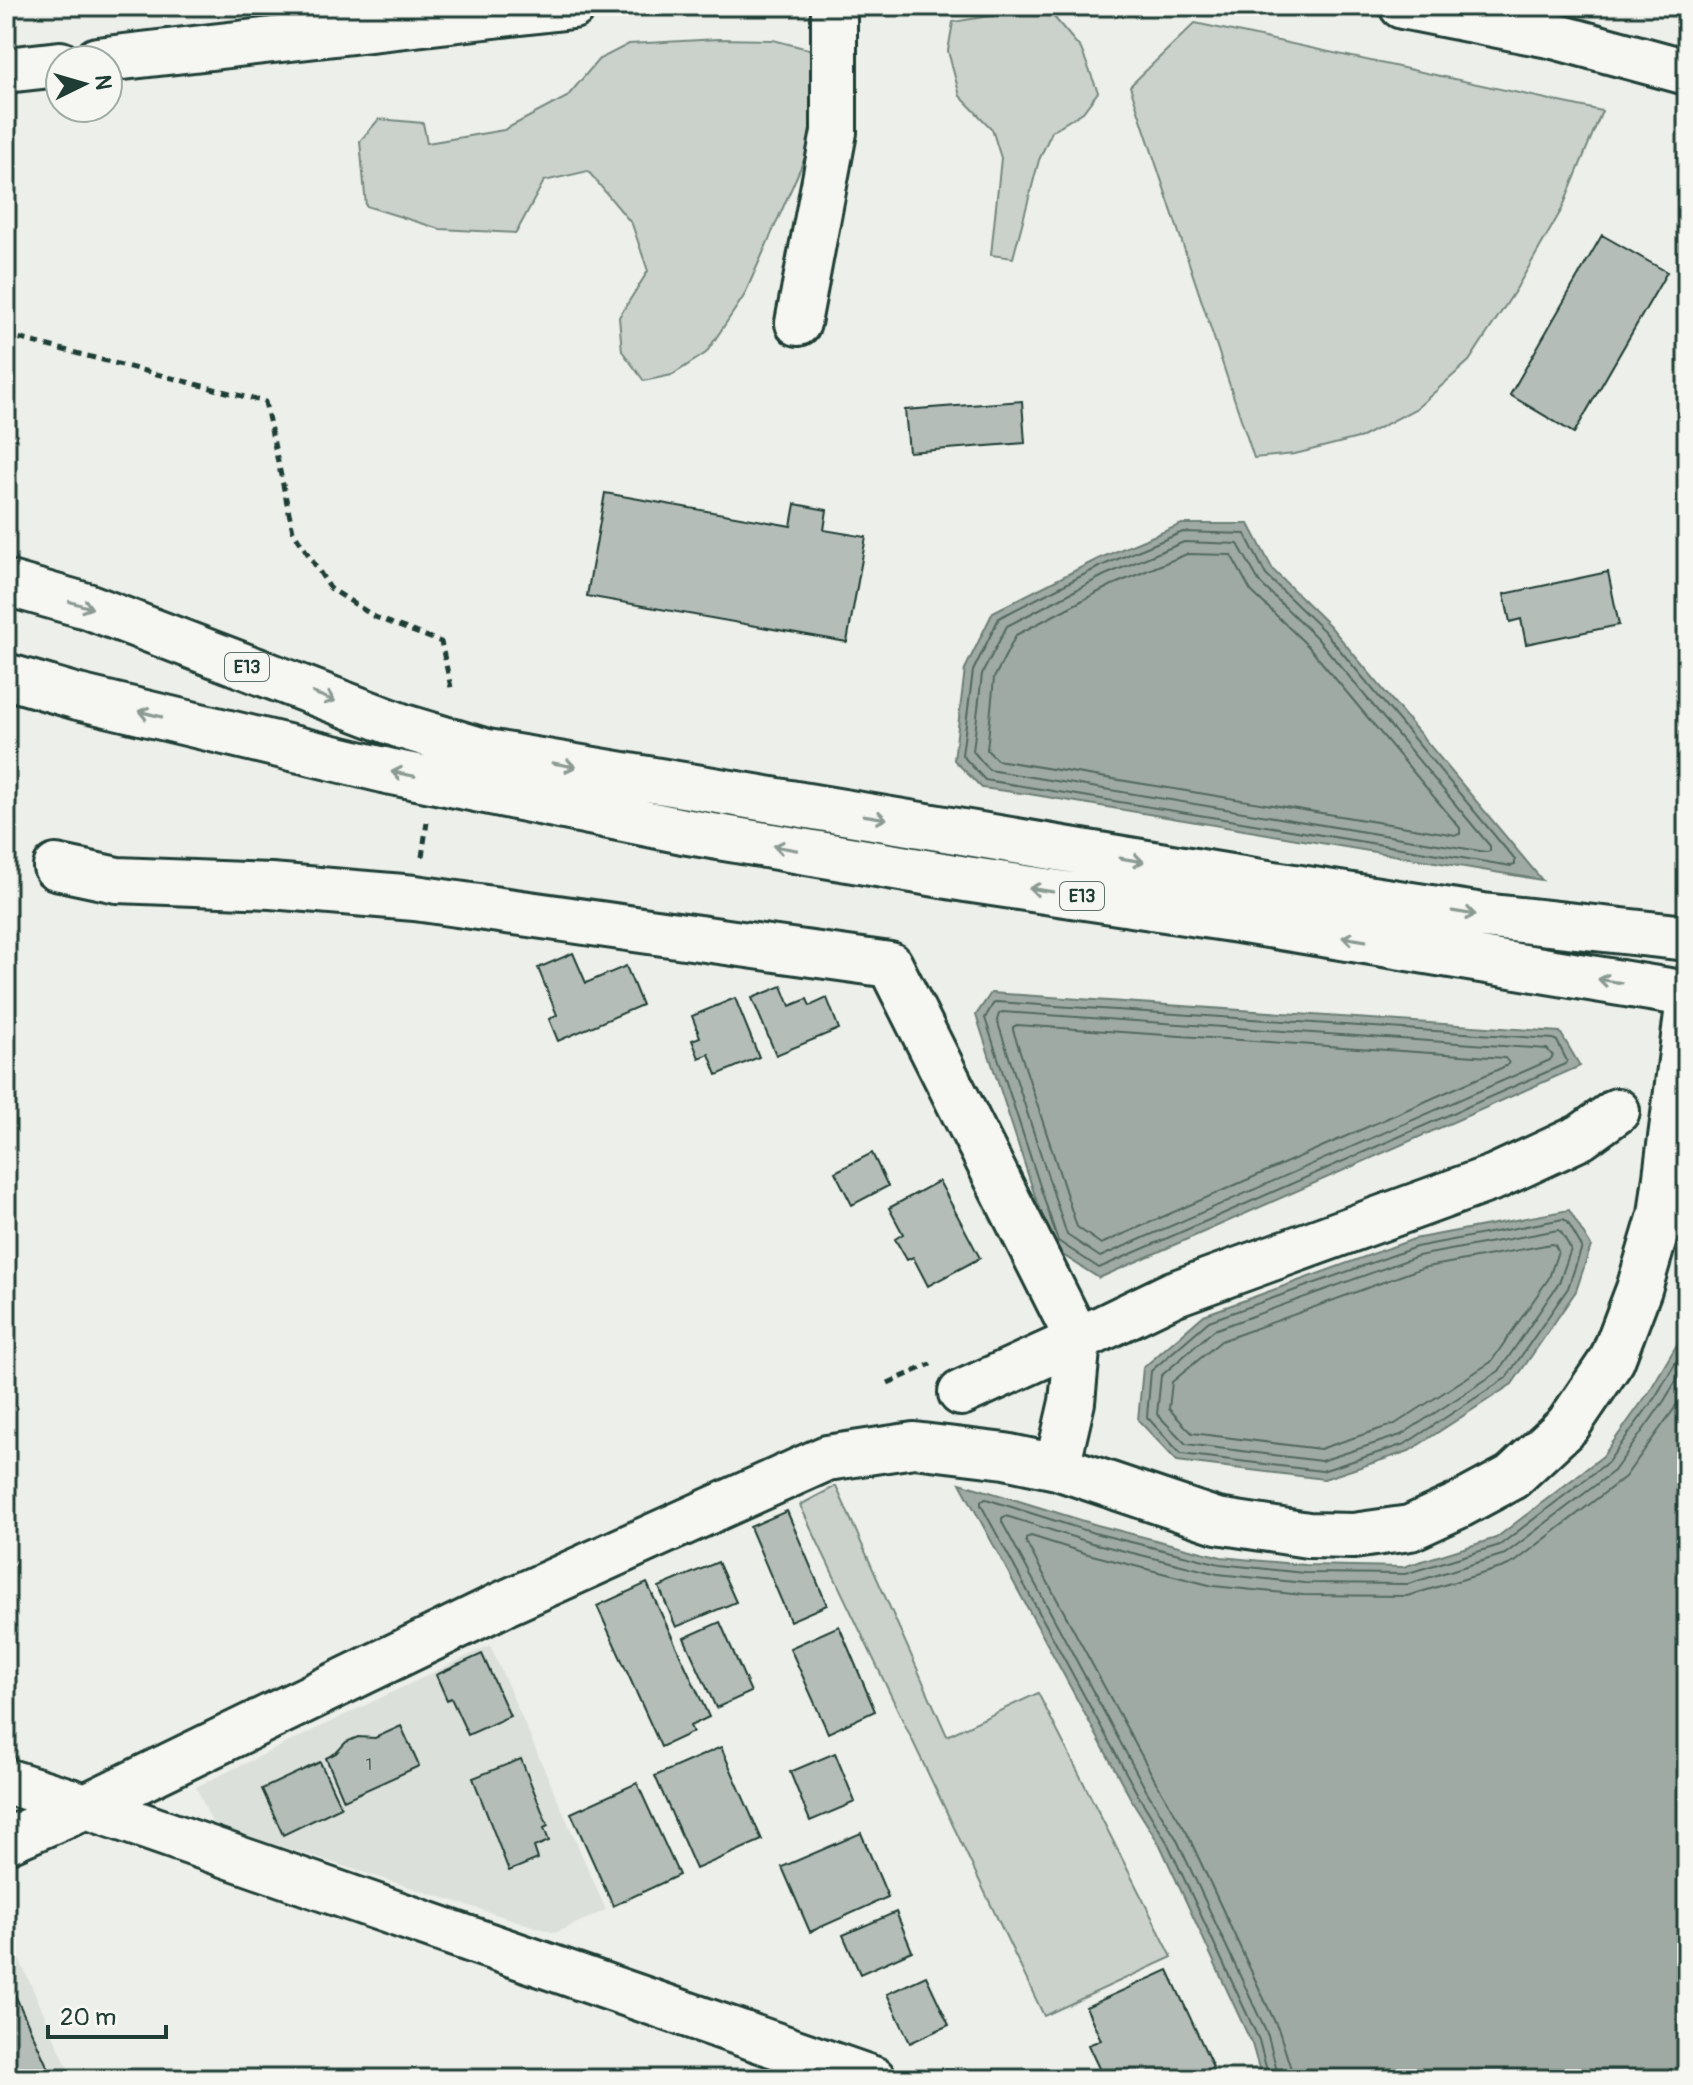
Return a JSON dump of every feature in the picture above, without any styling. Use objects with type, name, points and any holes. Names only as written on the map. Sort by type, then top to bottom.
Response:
[{"type":"main road","points":[[124,57],[573,6]]},
{"type":"main road","points":[[798,323],[834,132],[834,6]]},
{"type":"main road","points":[[1402,6],[1554,36],[1687,72]]},
{"type":"main road","points":[[6,70],[44,66]]},
{"type":"main road","name":"E13","points":[[6,583],[87,606],[404,727],[487,752],[1248,880],[1483,916],[1687,938]]},
{"type":"main road","name":"E13","points":[[6,676],[78,697],[392,772],[683,831],[1687,994]]},
{"type":"main road","points":[[56,867],[117,880],[271,886],[415,898],[890,965],[1078,1340],[1072,1402],[1057,1467]]},
{"type":"main road","points":[[6,1841],[86,1806],[501,1605],[827,1458],[914,1445],[1005,1456],[1057,1467],[1217,1521],[1308,1535],[1353,1536],[1410,1528],[1460,1505],[1512,1477],[1568,1425],[1612,1360],[1639,1289],[1661,1215],[1687,1014]]},
{"type":"main road","points":[[961,1393],[1173,1294],[1495,1177],[1581,1137],[1617,1111]]},
{"type":"main road","points":[[6,1781],[873,2079]]},
{"type":"path","points":[[6,335],[265,402],[293,531],[330,588],[375,617],[441,642],[452,692]]},
{"type":"shaded area","points":[[1049,11],[1081,49],[1098,92],[1083,112],[1052,131],[1039,160],[1013,258],[991,255],[1001,158],[992,129],[960,96],[948,51],[953,22]]},
{"type":"shaded area","points":[[1195,23],[1602,111],[1562,209],[1515,291],[1469,361],[1417,408],[1362,437],[1295,454],[1254,458],[1130,86]]},
{"type":"shaded area","points":[[718,39],[773,40],[816,51],[815,135],[744,296],[706,353],[672,375],[644,381],[622,351],[619,317],[648,271],[632,224],[588,171],[544,181],[516,233],[440,229],[366,206],[360,141],[379,119],[423,123],[427,143],[504,130],[567,97],[598,60],[629,44]]},
{"type":"shaded area","points":[[836,1486],[947,1736],[1038,1693],[1172,1957],[1044,2016],[800,1505]]},
{"type":"shaded area","points":[[490,1645],[606,1910],[555,1933],[213,1825],[196,1787]]},
{"type":"shaded area","points":[[6,1929],[73,2079],[6,2079]]},
{"type":"water","points":[[1182,524],[1249,524],[1273,570],[1330,626],[1542,880],[982,788],[954,760],[965,669],[993,612],[1098,559]]},
{"type":"water","points":[[991,993],[1560,1032],[1580,1066],[1099,1278],[1052,1248],[976,1015]]},
{"type":"water","points":[[1569,1210],[1591,1246],[1576,1291],[1512,1384],[1409,1451],[1324,1479],[1177,1461],[1138,1420],[1143,1368],[1204,1315],[1414,1239]]},
{"type":"water","points":[[1687,1310],[1687,2079],[1262,2079],[1252,2044],[1160,1845],[1131,1799],[960,1483],[1097,1525],[1221,1557],[1305,1565],[1403,1567],[1496,1538],[1603,1456],[1649,1392],[1682,1336]]},
{"type":"building","points":[[1602,235],[1667,272],[1574,433],[1510,395]]},
{"type":"building","points":[[1022,401],[1025,443],[909,452],[905,410]]},
{"type":"building","points":[[605,493],[791,526],[795,504],[827,510],[824,530],[866,537],[847,642],[587,596]]},
{"type":"building","points":[[1608,572],[1619,625],[1526,644],[1521,619],[1510,622],[1504,594]]},
{"type":"building","points":[[573,953],[586,983],[626,966],[642,1005],[558,1041],[549,1019],[557,1015],[538,968]]},
{"type":"building","points":[[782,986],[790,1006],[807,999],[810,1006],[827,998],[839,1029],[776,1055],[752,998]]},
{"type":"building","points":[[735,998],[759,1057],[717,1075],[709,1054],[699,1058],[692,1040],[700,1037],[692,1016]]},
{"type":"building","points":[[872,1153],[888,1186],[852,1205],[835,1172]]},
{"type":"building","points":[[939,1181],[980,1258],[928,1286],[913,1257],[907,1260],[895,1239],[903,1234],[889,1208]]},
{"type":"building","points":[[787,1511],[827,1605],[790,1621],[750,1527]]},
{"type":"building","points":[[718,1562],[736,1602],[676,1627],[659,1587]]},
{"type":"building","points":[[647,1583],[709,1717],[690,1726],[693,1732],[661,1747],[597,1606]]},
{"type":"building","points":[[720,1622],[751,1692],[716,1708],[684,1638]]},
{"type":"building","points":[[839,1626],[875,1711],[828,1733],[790,1648]]},
{"type":"building","points":[[482,1654],[510,1716],[468,1735],[451,1698],[447,1700],[436,1675]]},
{"type":"building","points":[[401,1726],[419,1766],[344,1800],[326,1758],[346,1742],[358,1737],[375,1738]]},
{"type":"building","points":[[721,1747],[762,1840],[696,1869],[655,1776]]},
{"type":"building","points":[[835,1753],[855,1802],[810,1821],[790,1772]]},
{"type":"building","points":[[521,1759],[548,1826],[544,1828],[549,1841],[534,1847],[538,1859],[509,1871],[473,1778]]},
{"type":"building","points":[[320,1762],[341,1807],[283,1835],[262,1789]]},
{"type":"building","points":[[637,1783],[679,1875],[613,1906],[571,1813]]},
{"type":"building","points":[[861,1833],[888,1897],[810,1932],[782,1867]]},
{"type":"building","points":[[896,1912],[912,1951],[860,1974],[843,1935]]},
{"type":"building","points":[[1168,1970],[1213,2067],[1187,2079],[1104,2079],[1088,2045],[1101,2040],[1086,2007]]},
{"type":"building","points":[[6,1975],[53,2079],[6,2079]]},
{"type":"building","points":[[926,1976],[949,2025],[910,2043],[887,1994]]}]
